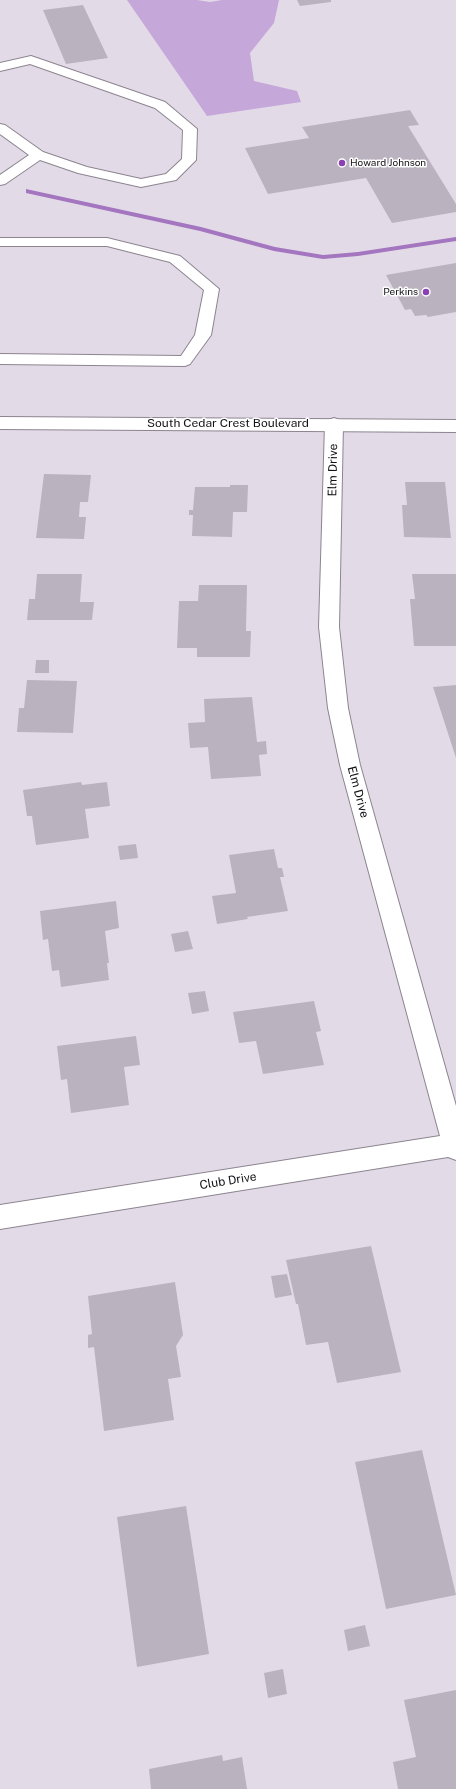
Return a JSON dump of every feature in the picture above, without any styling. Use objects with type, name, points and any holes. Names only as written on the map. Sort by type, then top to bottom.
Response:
[{"type":"street","name":"South Cedar Crest Boulevard","points":[[0,423],[456,426]]},
{"type":"street","name":"Elm Drive","points":[[334,424],[330,628],[338,708],[350,765],[456,1146]]},
{"type":"street","name":"Club Drive","points":[[0,1217],[456,1146]]},
{"type":"lane","points":[[0,67],[31,60],[160,105],[190,129],[189,160],[171,176],[140,183],[83,170],[38,155],[0,128]]},
{"type":"lane","points":[[0,181],[38,155]]},
{"type":"lane","points":[[0,242],[108,242],[175,258],[212,288],[203,335],[185,361],[0,359]]},
{"type":"shaded area","points":[[127,0],[197,0],[210,2],[222,0],[279,0],[274,23],[250,53],[254,81],[297,91],[301,102],[207,116]]},
{"type":"building","points":[[297,0],[331,0],[331,2],[300,6]]},
{"type":"building","points":[[83,5],[108,58],[66,64],[43,10]]},
{"type":"building","name":"Howard Johnson","points":[[410,110],[419,125],[408,126],[456,204],[456,212],[392,223],[366,178],[268,194],[245,148],[309,138],[302,127]]},
{"type":"building","name":"Perkins","points":[[456,263],[456,312],[428,317],[426,315],[415,316],[411,309],[405,310],[386,275]]},
{"type":"building","points":[[44,474],[91,475],[88,502],[80,502],[79,517],[86,517],[84,539],[36,538]]},
{"type":"building","points":[[405,482],[445,482],[451,538],[404,537],[402,505],[407,505]]},
{"type":"building","points":[[230,485],[248,485],[247,512],[233,512],[232,537],[192,536],[193,515],[189,515],[189,510],[193,510],[195,487],[230,487]]},
{"type":"building","points":[[37,574],[82,574],[80,602],[94,602],[92,620],[27,620],[29,599],[35,599]]},
{"type":"building","points":[[412,574],[456,574],[456,646],[414,646],[410,599],[415,599]]},
{"type":"building","points":[[199,585],[247,585],[246,631],[251,631],[250,657],[197,657],[197,648],[177,648],[179,601],[198,601]]},
{"type":"building","points":[[36,660],[49,660],[49,673],[35,673]]},
{"type":"building","points":[[27,680],[77,681],[73,733],[17,732],[19,708],[24,708]]},
{"type":"building","points":[[456,685],[456,758],[433,687]]},
{"type":"building","points":[[252,697],[257,742],[266,741],[267,754],[259,755],[261,776],[211,779],[208,747],[190,748],[188,723],[205,722],[204,699]]},
{"type":"building","points":[[81,782],[82,785],[107,782],[110,806],[85,809],[89,838],[36,845],[32,816],[27,816],[23,790]]},
{"type":"building","points":[[136,844],[138,858],[120,860],[118,846]]},
{"type":"building","points":[[274,849],[278,868],[282,868],[284,877],[280,877],[288,911],[247,917],[248,919],[217,924],[212,896],[236,893],[229,855]]},
{"type":"building","points":[[116,901],[119,928],[105,931],[109,963],[107,963],[109,980],[61,987],[59,970],[52,971],[48,939],[43,940],[40,911]]},
{"type":"building","points":[[188,931],[193,949],[175,952],[171,934]]},
{"type":"building","points":[[205,991],[209,1011],[192,1014],[188,993]]},
{"type":"building","points":[[314,1001],[321,1031],[316,1032],[324,1065],[263,1074],[256,1041],[239,1043],[233,1012]]},
{"type":"building","points":[[136,1036],[140,1065],[124,1067],[129,1105],[71,1113],[67,1079],[61,1080],[57,1046]]},
{"type":"building","points":[[371,1246],[401,1372],[337,1383],[328,1342],[306,1345],[298,1304],[296,1304],[286,1260]]},
{"type":"building","points":[[287,1274],[292,1295],[275,1298],[271,1276]]},
{"type":"building","points":[[175,1282],[183,1335],[176,1346],[181,1377],[168,1379],[174,1420],[104,1431],[94,1347],[88,1348],[88,1335],[92,1334],[88,1296]]},
{"type":"building","points":[[422,1450],[456,1595],[386,1609],[355,1462]]},
{"type":"building","points":[[186,1506],[209,1654],[137,1667],[117,1517]]},
{"type":"building","points":[[365,1625],[370,1646],[348,1651],[344,1630]]},
{"type":"building","points":[[283,1669],[287,1694],[268,1698],[264,1673]]},
{"type":"building","points":[[456,1690],[456,1789],[398,1789],[393,1762],[416,1757],[404,1700]]},
{"type":"building","points":[[222,1755],[223,1761],[242,1757],[247,1789],[151,1789],[149,1769]]},
{"type":"waterway","points":[[29,191],[201,229],[274,249],[323,257],[358,254],[456,239]]},
{"type":"place","name":"Howard Johnson","points":[[342,163]]},
{"type":"place","name":"Perkins","points":[[426,292]]}]
